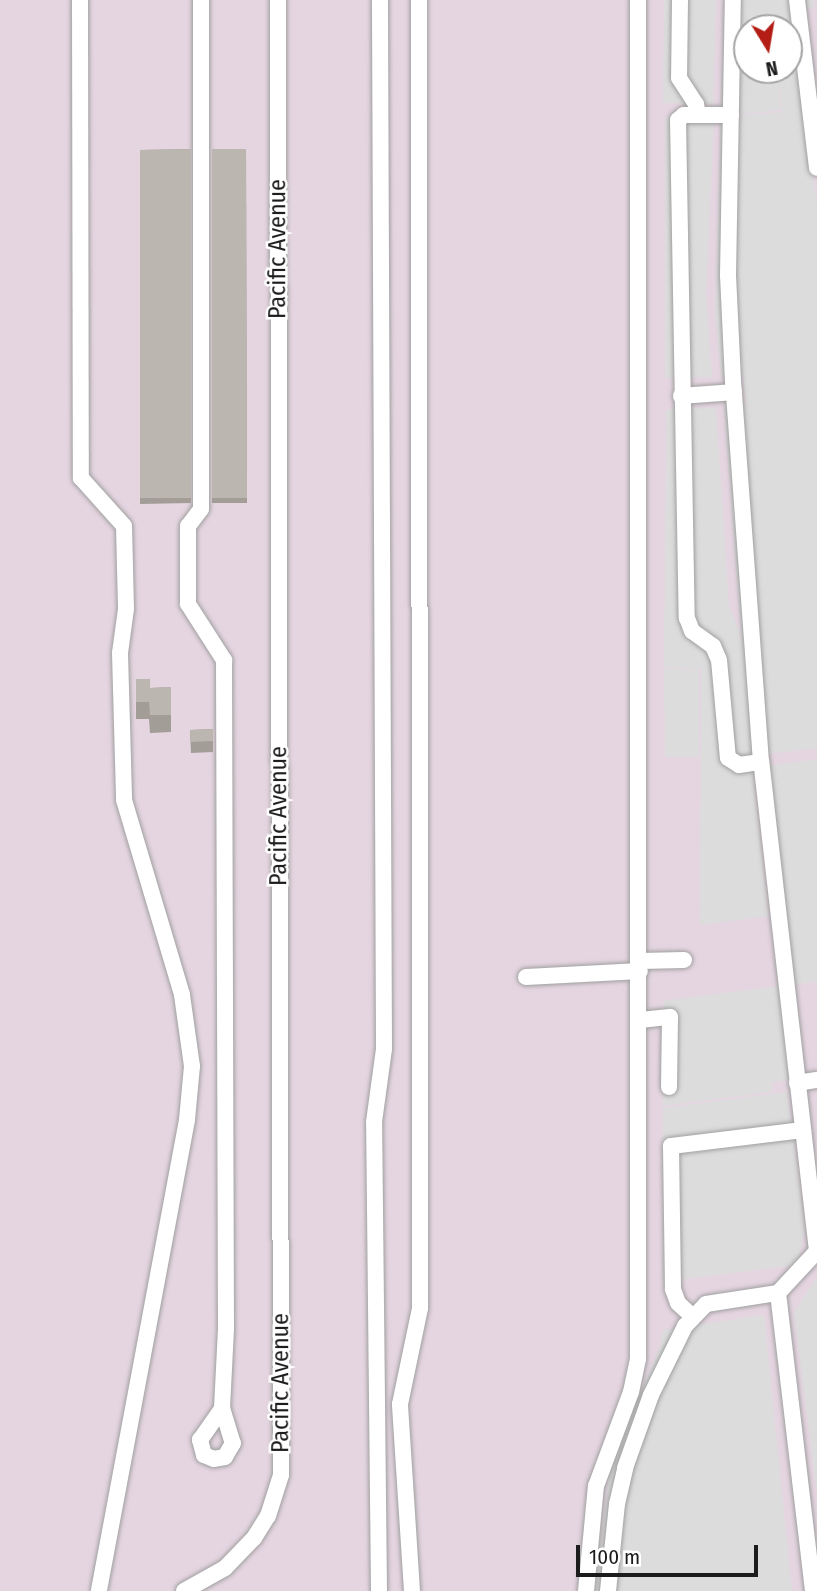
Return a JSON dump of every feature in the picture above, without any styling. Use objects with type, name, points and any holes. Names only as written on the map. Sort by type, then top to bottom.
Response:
[{"type":"street","points":[[80,0],[81,478],[124,526],[126,610],[120,653],[124,800],[182,995],[192,1066],[187,1120],[99,1591]]},
{"type":"street","points":[[201,0],[201,509],[188,526],[188,604],[224,660],[226,1329],[222,1408]]},
{"type":"street","name":"Pacific Avenue","points":[[184,1591],[225,1568],[254,1538],[268,1516],[281,1475],[278,0]]},
{"type":"street","points":[[379,1591],[374,1122],[384,1049],[380,0]]},
{"type":"street","points":[[412,1591],[400,1404],[421,1308],[419,0]]},
{"type":"street","points":[[586,1591],[597,1486],[636,1375],[640,1020],[638,0]]},
{"type":"street","points":[[680,0],[679,78],[696,104],[698,115]]},
{"type":"street","points":[[608,1591],[617,1504],[625,1468],[651,1395],[692,1316],[706,1304],[716,1301],[778,1293],[813,1259],[817,1251],[761,762],[734,392],[728,276],[733,0]]},
{"type":"street","points":[[796,0],[817,169]]},
{"type":"street","points":[[731,115],[684,115],[678,120],[681,396],[688,621],[694,633],[713,646],[719,660],[728,758],[739,765],[761,762]]},
{"type":"street","points":[[681,396],[734,392]]},
{"type":"street","points":[[526,977],[684,960]]},
{"type":"street","points":[[640,1020],[670,1017],[669,1087]]},
{"type":"street","points":[[797,1083],[817,1080]]},
{"type":"street","points":[[692,1316],[678,1303],[673,1289],[671,1146],[803,1130]]},
{"type":"street","points":[[778,1293],[813,1591]]},
{"type":"shaded area","points":[[0,0],[817,0],[817,1591],[0,1591]]},
{"type":"shaded area","points":[[664,0],[716,0],[713,104],[663,103]]},
{"type":"shaded area","points":[[725,0],[814,0],[815,7],[793,10],[793,14],[733,14],[733,84],[779,84],[781,110],[740,114],[739,105],[721,105]]},
{"type":"shaded area","points":[[779,84],[802,84],[817,207],[817,748],[751,756],[768,916],[700,925],[701,669],[664,668],[666,410],[716,407],[729,606],[740,633],[743,659],[724,407],[746,404],[743,373],[721,375],[715,313],[721,120],[740,120],[741,115],[782,112],[785,130]]},
{"type":"shaded area","points":[[665,117],[714,119],[706,294],[712,377],[665,378]]},
{"type":"shaded area","points":[[664,669],[699,670],[699,757],[665,757]]},
{"type":"shaded area","points":[[817,759],[817,982],[796,984],[769,766]]},
{"type":"shaded area","points":[[778,986],[790,1080],[772,1082],[772,1092],[663,1106],[664,1001]]},
{"type":"shaded area","points":[[787,1092],[805,1229],[797,1265],[663,1282],[663,1108]]},
{"type":"shaded area","points":[[817,1277],[817,1495],[794,1313]]},
{"type":"shaded area","points":[[764,1315],[792,1591],[595,1591],[609,1477],[617,1447],[660,1347],[663,1330]]},
{"type":"building","points":[[191,149],[191,498],[140,498],[140,150]]},
{"type":"building","points":[[212,149],[246,149],[247,498],[212,498]]},
{"type":"building","points":[[136,679],[150,679],[150,688],[171,687],[171,715],[150,715],[149,702],[136,702]]},
{"type":"building","points":[[213,729],[213,741],[191,742],[190,730]]}]
